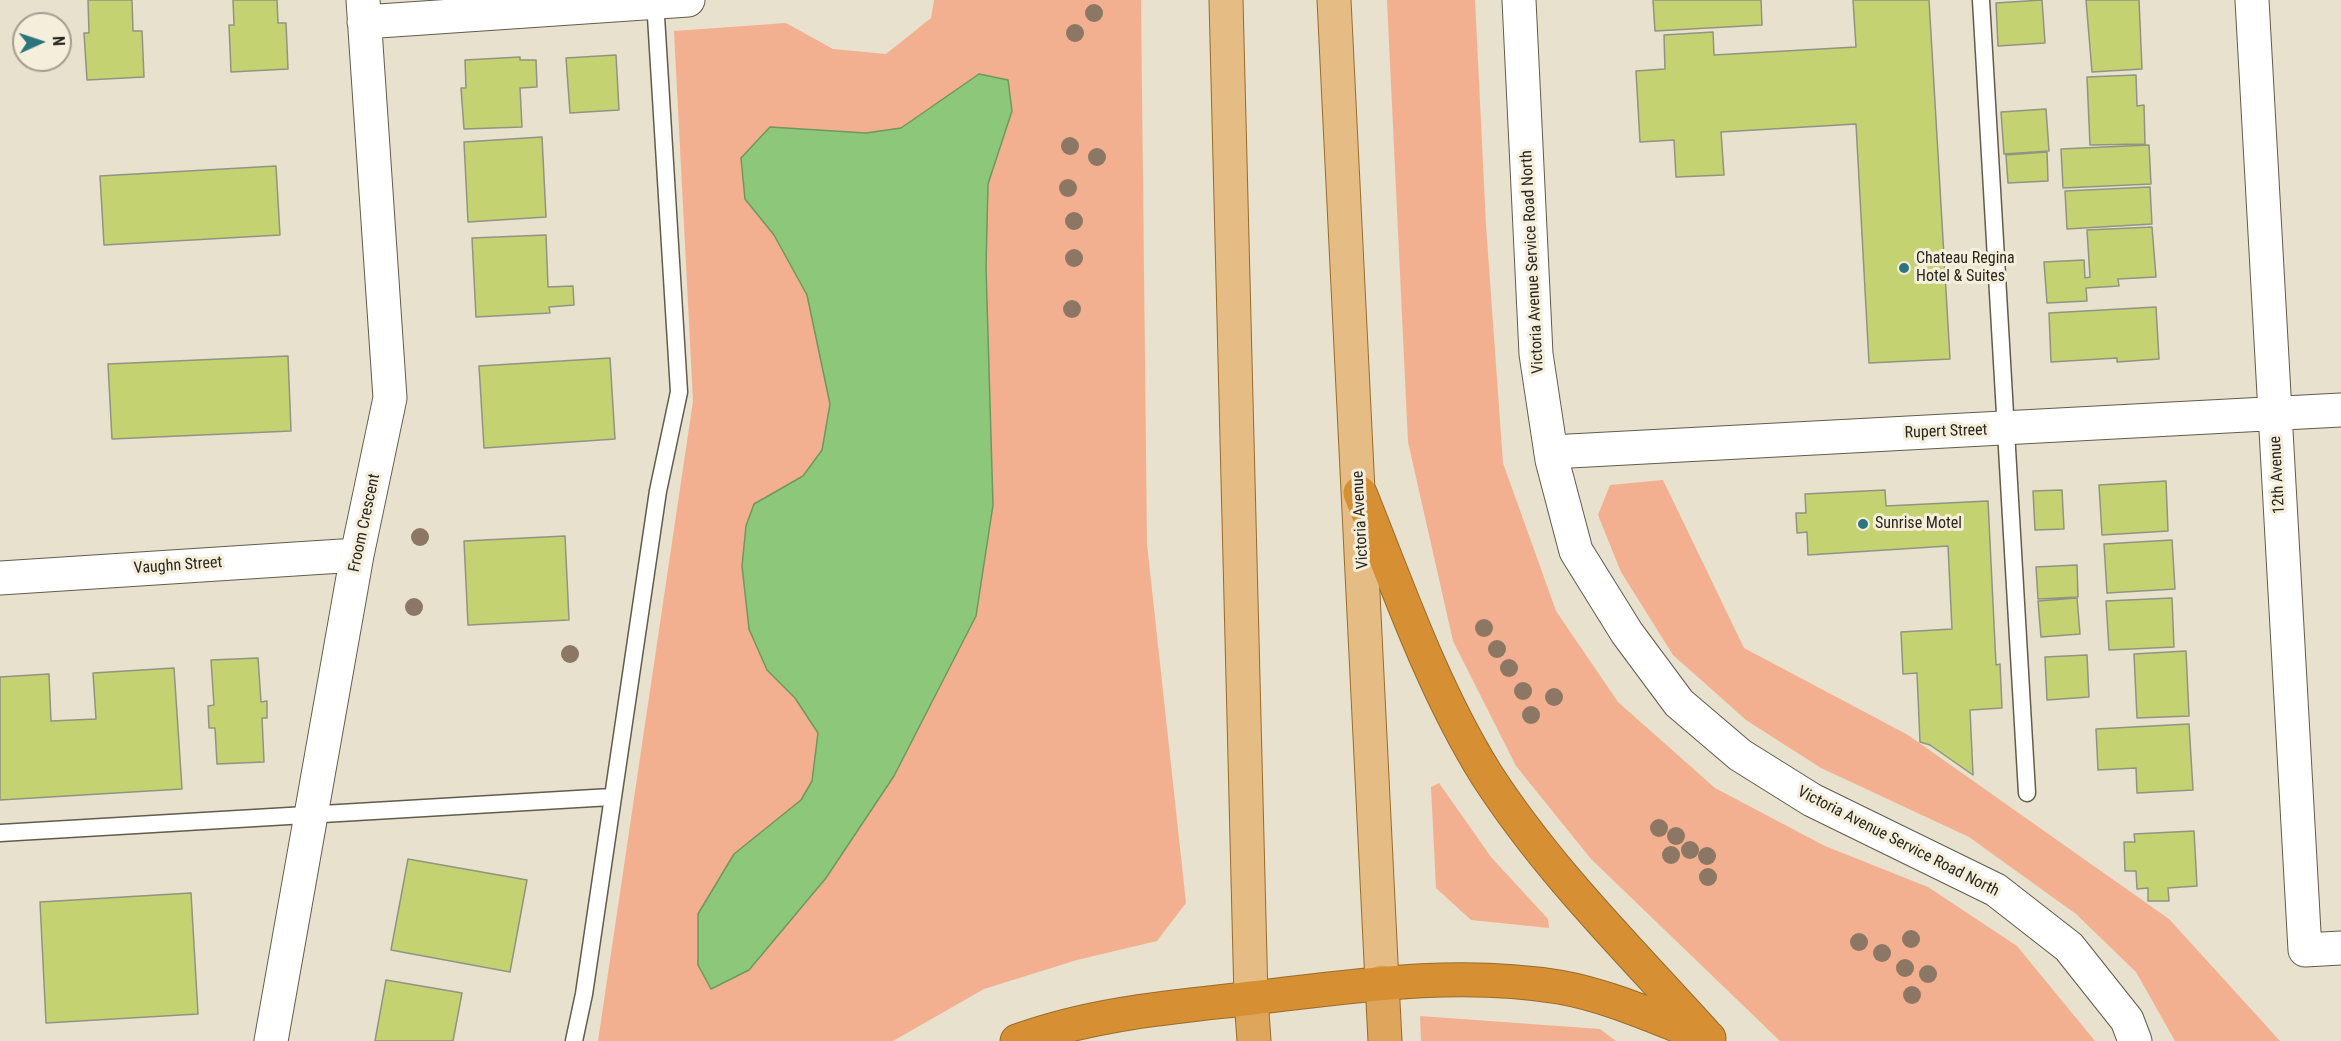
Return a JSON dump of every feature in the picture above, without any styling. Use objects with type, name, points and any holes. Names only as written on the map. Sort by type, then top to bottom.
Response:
[{"type":"highway","points":[[1360,492],[1433,668],[1486,773],[1533,840],[1711,1040]]},
{"type":"highway","points":[[1017,1041],[1055,1027],[1145,1010],[1382,982],[1440,980],[1512,981],[1561,987],[1606,999],[1711,1040]]},
{"type":"highway","name":"Victoria Avenue","points":[[1382,982],[1385,1041]]},
{"type":"highway","points":[[1251,998],[1254,1041]]},
{"type":"main road","points":[[1226,0],[1251,998]]},
{"type":"main road","name":"Victoria Avenue","points":[[1334,0],[1360,492],[1382,982]]},
{"type":"street","points":[[363,11],[688,0]]},
{"type":"street","name":"Victoria Avenue Service Road North","points":[[1519,0],[1536,354],[1551,452],[1576,551],[1627,633],[1679,703],[1740,755],[1812,800],[1996,890],[2069,947],[2127,1020],[2135,1041]]},
{"type":"street","name":"12th Avenue","points":[[2252,0],[2305,950],[2341,948]]},
{"type":"street","name":"Froom Crescent","points":[[271,1041],[357,555],[390,398],[363,11]]},
{"type":"street","name":"Rupert Street","points":[[1551,452],[2341,410]]},
{"type":"street","name":"Vaughn Street","points":[[0,578],[357,555]]},
{"type":"lane","points":[[1981,0],[2004,429],[2027,793]]},
{"type":"lane","points":[[574,1041],[584,994],[611,797],[658,491],[679,392],[655,1]]},
{"type":"lane","points":[[0,834],[611,797]]},
{"type":"shaded area","points":[[934,0],[1141,0],[1147,544],[1186,903],[1157,941],[1077,960],[984,989],[893,1041],[598,1041],[693,401],[674,31],[786,23],[833,49],[886,54],[931,18]]},
{"type":"shaded area","points":[[1387,0],[1475,0],[1486,225],[1503,463],[1556,611],[1618,702],[1715,788],[1825,846],[1928,887],[2017,946],[2095,1041],[1780,1041],[1591,859],[1516,766],[1453,641],[1408,442]]},
{"type":"shaded area","points":[[979,74],[1008,80],[1012,111],[988,184],[986,267],[993,505],[976,616],[894,776],[826,878],[749,970],[711,989],[698,965],[698,914],[734,854],[801,800],[812,781],[818,733],[795,698],[767,670],[749,629],[742,566],[746,526],[754,504],[803,476],[822,450],[830,404],[807,295],[774,235],[745,199],[741,158],[770,127],[866,133],[901,128]]},
{"type":"shaded area","points":[[1663,480],[1744,648],[1908,735],[2169,919],[2280,1041],[2175,1041],[2136,972],[2076,914],[1969,837],[1821,768],[1746,720],[1673,655],[1621,572],[1598,515],[1610,485]]},
{"type":"shaded area","points":[[1439,783],[1491,857],[1548,919],[1549,928],[1471,920],[1436,888],[1431,787]]},
{"type":"shaded area","points":[[1420,1016],[1600,1029],[1616,1041],[1421,1041]]},
{"type":"building","points":[[88,0],[132,0],[133,31],[142,31],[144,77],[87,80],[84,33],[89,33]]},
{"type":"building","points":[[233,0],[277,0],[278,23],[286,23],[288,69],[231,72],[229,25],[234,25]]},
{"type":"building","points":[[1653,0],[1761,0],[1762,25],[1655,31]]},
{"type":"building","name":"Chateau Regina Hotel & Suites","points":[[1853,0],[1929,0],[1950,359],[1869,363],[1856,124],[1721,132],[1724,175],[1676,177],[1674,140],[1640,142],[1636,71],[1665,69],[1664,35],[1713,32],[1714,55],[1856,47]]},
{"type":"building","points":[[2042,0],[2045,43],[1998,46],[1996,3]]},
{"type":"building","points":[[2086,0],[2139,0],[2142,69],[2092,72]]},
{"type":"building","points":[[616,55],[619,110],[570,113],[566,58]]},
{"type":"building","points":[[520,57],[520,60],[536,60],[537,87],[520,88],[522,127],[464,129],[461,88],[466,88],[465,60]]},
{"type":"building","points":[[2136,75],[2137,106],[2144,105],[2145,144],[2090,145],[2087,77]]},
{"type":"building","points":[[2046,109],[2049,151],[2004,154],[2001,112]]},
{"type":"building","points":[[542,137],[546,217],[468,222],[464,142]]},
{"type":"building","points":[[2149,145],[2151,184],[2063,188],[2061,149]]},
{"type":"building","points":[[2047,152],[2048,181],[2008,183],[2006,155]]},
{"type":"building","points":[[276,166],[280,235],[104,245],[100,176]]},
{"type":"building","points":[[2150,187],[2152,224],[2067,229],[2065,191]]},
{"type":"building","points":[[2152,227],[2156,277],[2118,279],[2119,286],[2086,288],[2087,301],[2047,303],[2044,262],[2084,260],[2085,278],[2090,277],[2087,230]]},
{"type":"building","points":[[546,235],[548,287],[573,286],[574,305],[549,307],[550,313],[476,317],[472,238]]},
{"type":"building","points":[[2156,307],[2159,359],[2117,362],[2117,358],[2051,362],[2049,313]]},
{"type":"building","points":[[288,356],[291,431],[112,439],[108,364]]},
{"type":"building","points":[[610,358],[615,439],[484,448],[479,366]]},
{"type":"building","points":[[2166,481],[2168,531],[2102,535],[2099,485]]},
{"type":"building","points":[[1885,490],[1886,506],[1988,501],[1996,665],[2000,664],[2002,708],[1970,710],[1973,775],[1930,745],[1920,742],[1917,673],[1903,674],[1901,632],[1952,629],[1948,546],[1808,555],[1807,532],[1797,533],[1796,513],[1806,513],[1805,494]]},
{"type":"building","points":[[2062,490],[2064,529],[2035,530],[2033,491]]},
{"type":"building","points":[[565,536],[569,620],[468,625],[464,541]]},
{"type":"building","points":[[2172,540],[2175,589],[2107,593],[2104,544]]},
{"type":"building","points":[[2077,565],[2078,597],[2038,599],[2036,567]]},
{"type":"building","points":[[2077,598],[2080,634],[2041,637],[2038,601]]},
{"type":"building","points":[[2172,598],[2174,647],[2109,650],[2106,601]]},
{"type":"building","points":[[2186,651],[2189,716],[2137,718],[2134,654]]},
{"type":"building","points":[[2087,655],[2089,697],[2047,700],[2045,657]]},
{"type":"building","points":[[258,658],[261,702],[267,701],[267,718],[262,718],[264,762],[217,764],[215,728],[209,728],[208,706],[214,705],[211,660]]},
{"type":"building","points":[[174,668],[182,789],[0,800],[0,677],[49,674],[51,721],[96,719],[93,673]]},
{"type":"building","points":[[2189,724],[2193,790],[2137,793],[2136,768],[2098,770],[2096,729]]},
{"type":"building","points":[[2194,831],[2197,886],[2168,888],[2169,901],[2148,901],[2148,888],[2137,889],[2136,871],[2125,871],[2124,842],[2135,842],[2134,834]]},
{"type":"building","points":[[408,859],[527,880],[510,972],[391,950]]},
{"type":"building","points":[[191,893],[198,1014],[46,1023],[40,902]]},
{"type":"building","points":[[386,980],[462,993],[453,1041],[375,1041]]},
{"type":"place","name":"Chateau Regina Hotel & Suites","points":[[1904,268]]},
{"type":"place","name":"Sunrise Motel","points":[[1863,524]]}]
